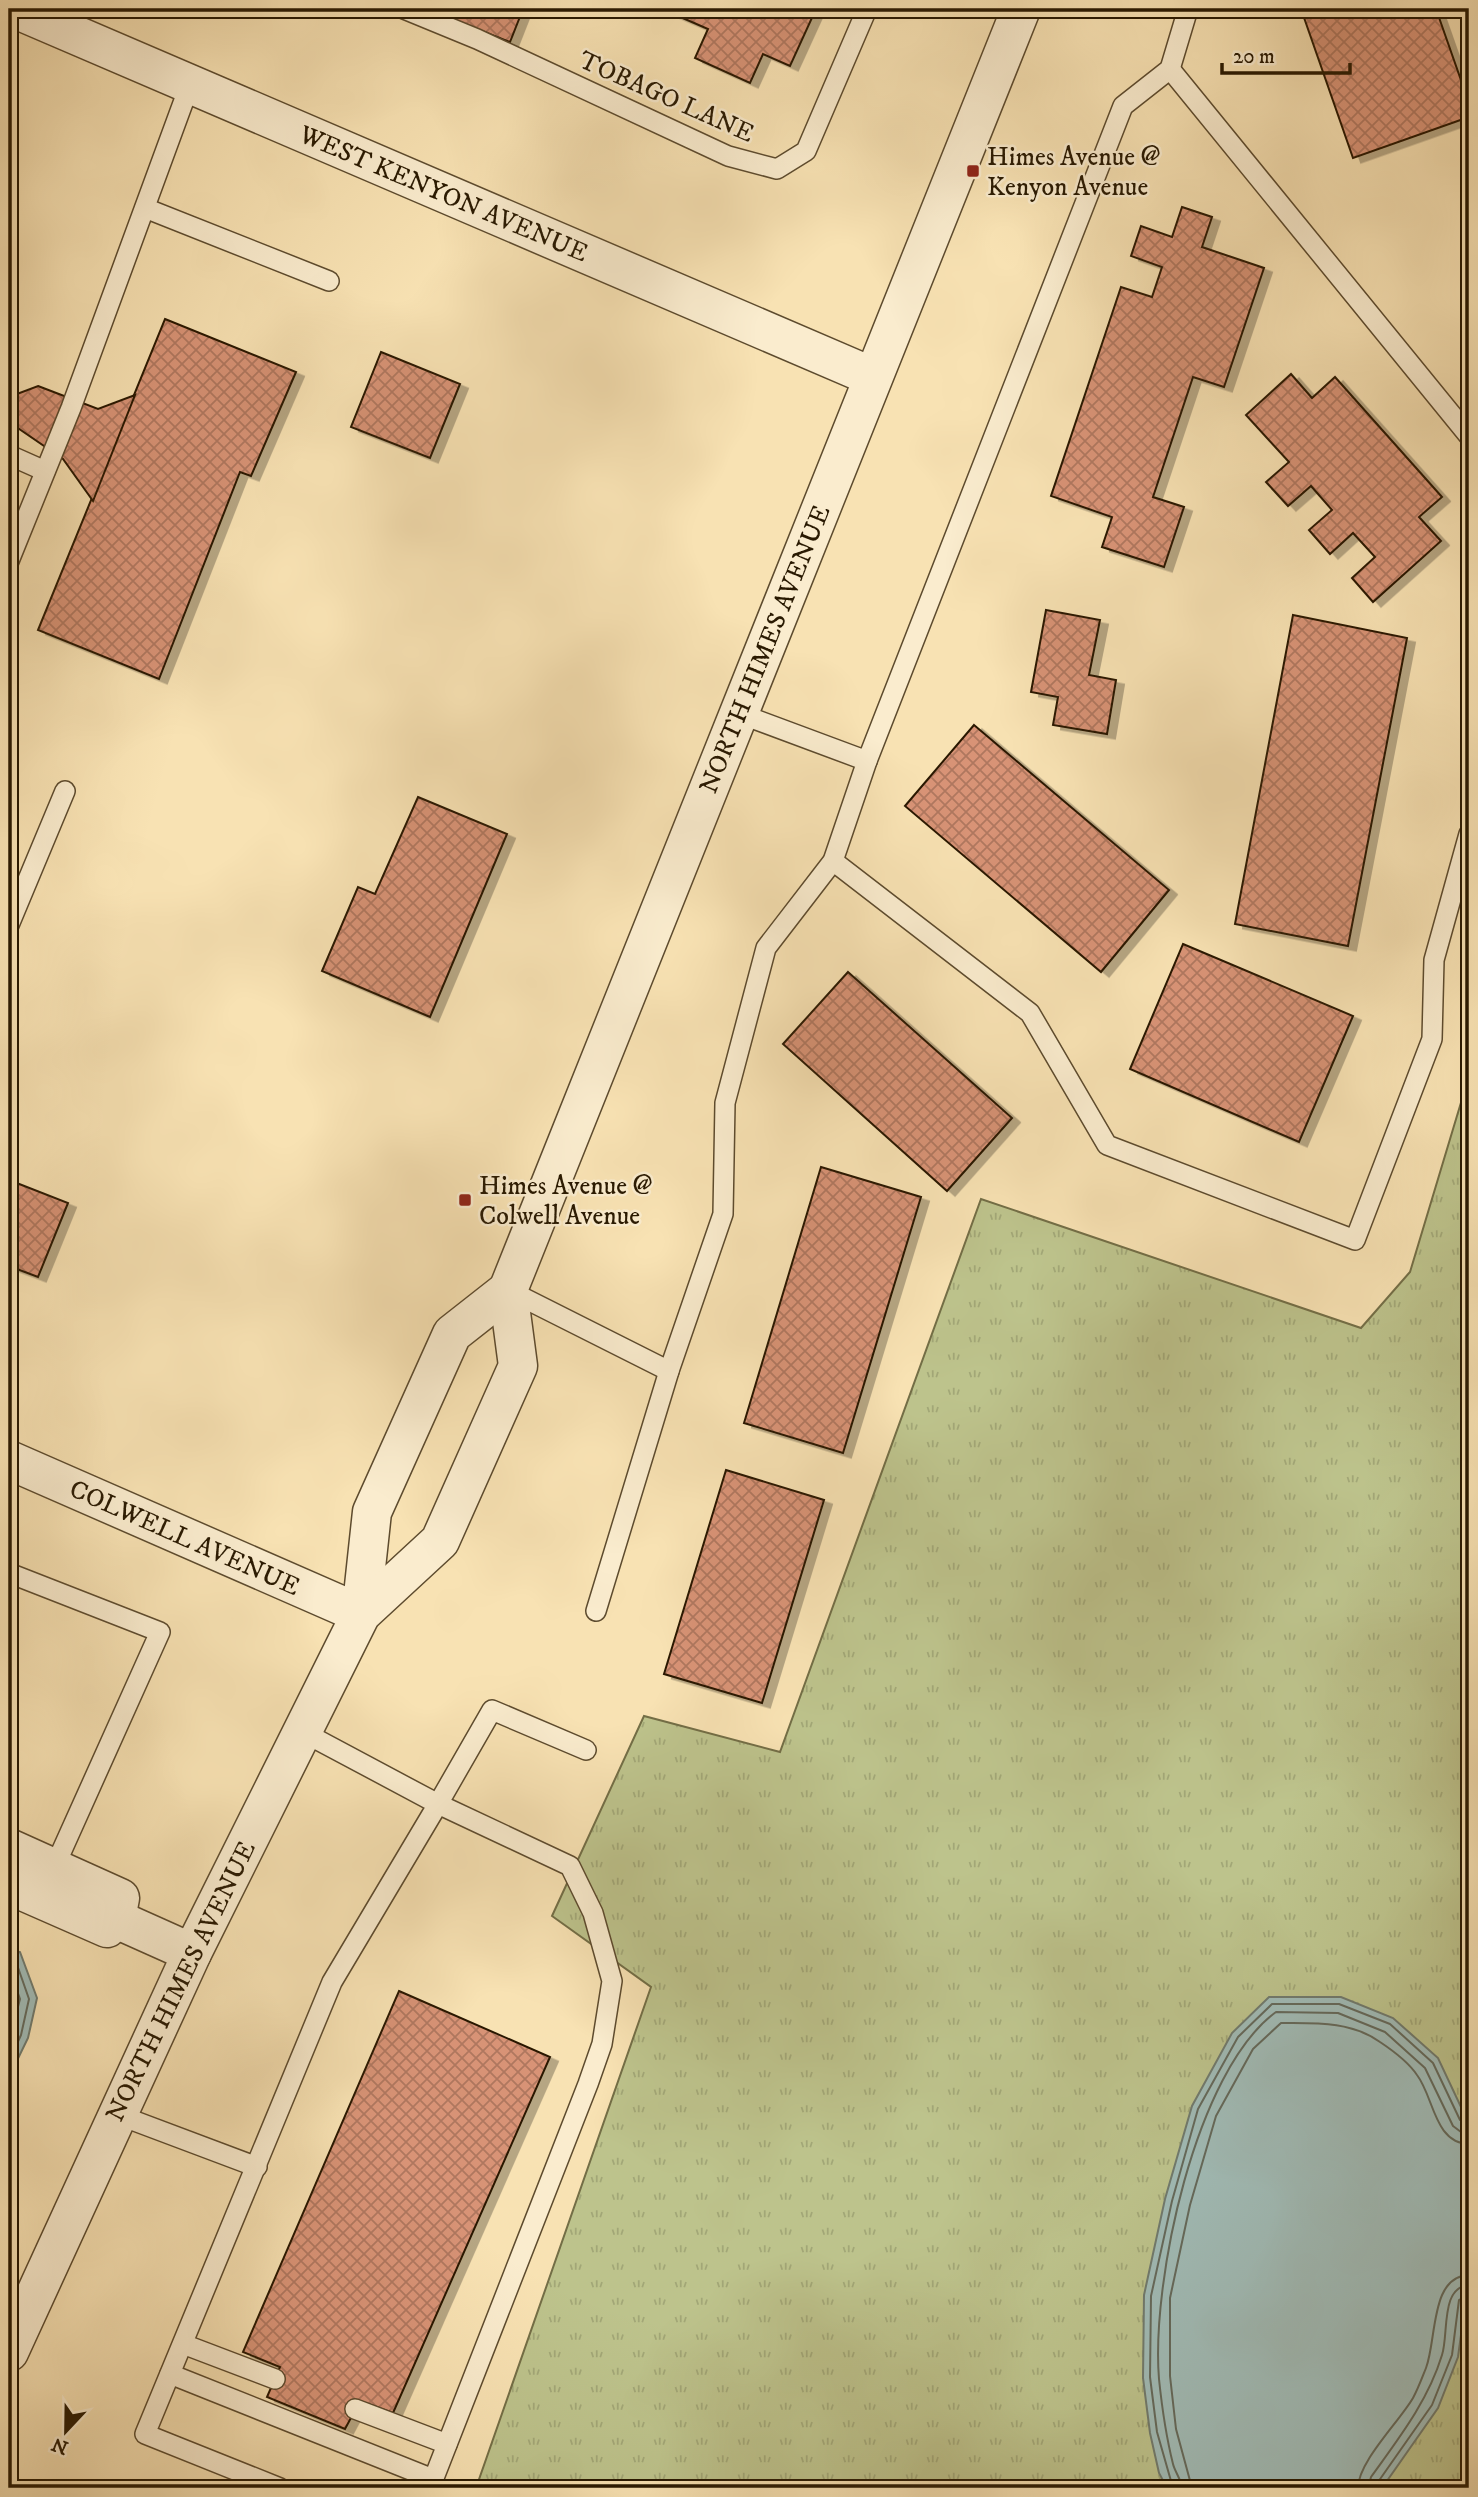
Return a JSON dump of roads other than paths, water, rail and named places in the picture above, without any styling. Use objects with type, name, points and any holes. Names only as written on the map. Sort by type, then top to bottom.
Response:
[{"type":"street","name":"WEST KENYON AVENUE","points":[[15,9],[873,377]]},
{"type":"street","name":"NORTH HIMES AVENUE","points":[[9,2352],[192,1953],[361,1614],[440,1541],[495,1422],[518,1366],[508,1290],[1021,9]]},
{"type":"street","name":"NORTH HIMES AVENUE","points":[[361,1614],[372,1512],[446,1346],[452,1334],[508,1290]]},
{"type":"street","name":"COLWELL AVENUE","points":[[9,1460],[361,1614]]},
{"type":"street","points":[[9,1848],[120,1898],[117,1919],[107,1928],[9,1885]]},
{"type":"street","points":[[117,1919],[192,1953]]},
{"type":"lane","name":"TOBAGO LANE","points":[[404,9],[477,39],[728,156],[777,169],[806,151],[867,9]]},
{"type":"lane","points":[[596,1611],[669,1371],[723,1214],[725,1102],[766,948],[833,861],[867,761],[1123,106],[1170,69],[1188,9]]},
{"type":"lane","points":[[1170,69],[1469,436]]},
{"type":"lane","points":[[9,561],[190,84]]},
{"type":"lane","points":[[145,208],[328,281]]},
{"type":"lane","points":[[9,455],[45,471]]},
{"type":"lane","points":[[738,713],[867,761]]},
{"type":"lane","points":[[9,925],[65,791]]},
{"type":"lane","points":[[833,861],[1030,1013],[1107,1145],[1355,1240],[1432,1040],[1434,960],[1469,834]]},
{"type":"lane","points":[[508,1290],[669,1371]]},
{"type":"lane","points":[[9,1573],[160,1632],[54,1868]]},
{"type":"lane","points":[[280,2488],[145,2434],[332,1982],[492,1710],[586,1750]]},
{"type":"lane","points":[[170,2374],[431,2484],[602,2044],[612,1981],[593,1913],[570,1866],[438,1804],[301,1731]]},
{"type":"lane","points":[[116,2114],[257,2167]]},
{"type":"lane","points":[[183,2344],[275,2379]]},
{"type":"lane","points":[[355,2410],[447,2444]]},
{"type":"water","points":[[9,1949],[20,1952],[37,1998],[28,2038],[9,2077]]},
{"type":"water","points":[[1269,1997],[1341,1997],[1393,2018],[1438,2058],[1469,2124],[1469,2276],[1458,2357],[1438,2408],[1382,2488],[1167,2488],[1159,2473],[1150,2433],[1143,2378],[1144,2295],[1165,2199],[1192,2106],[1232,2033]]},
{"type":"place","name":"Himes Avenue @ Kenyon Avenue","points":[[973,171]]},
{"type":"place","name":"Himes Avenue @ Colwell Avenue","points":[[465,1200]]}]
